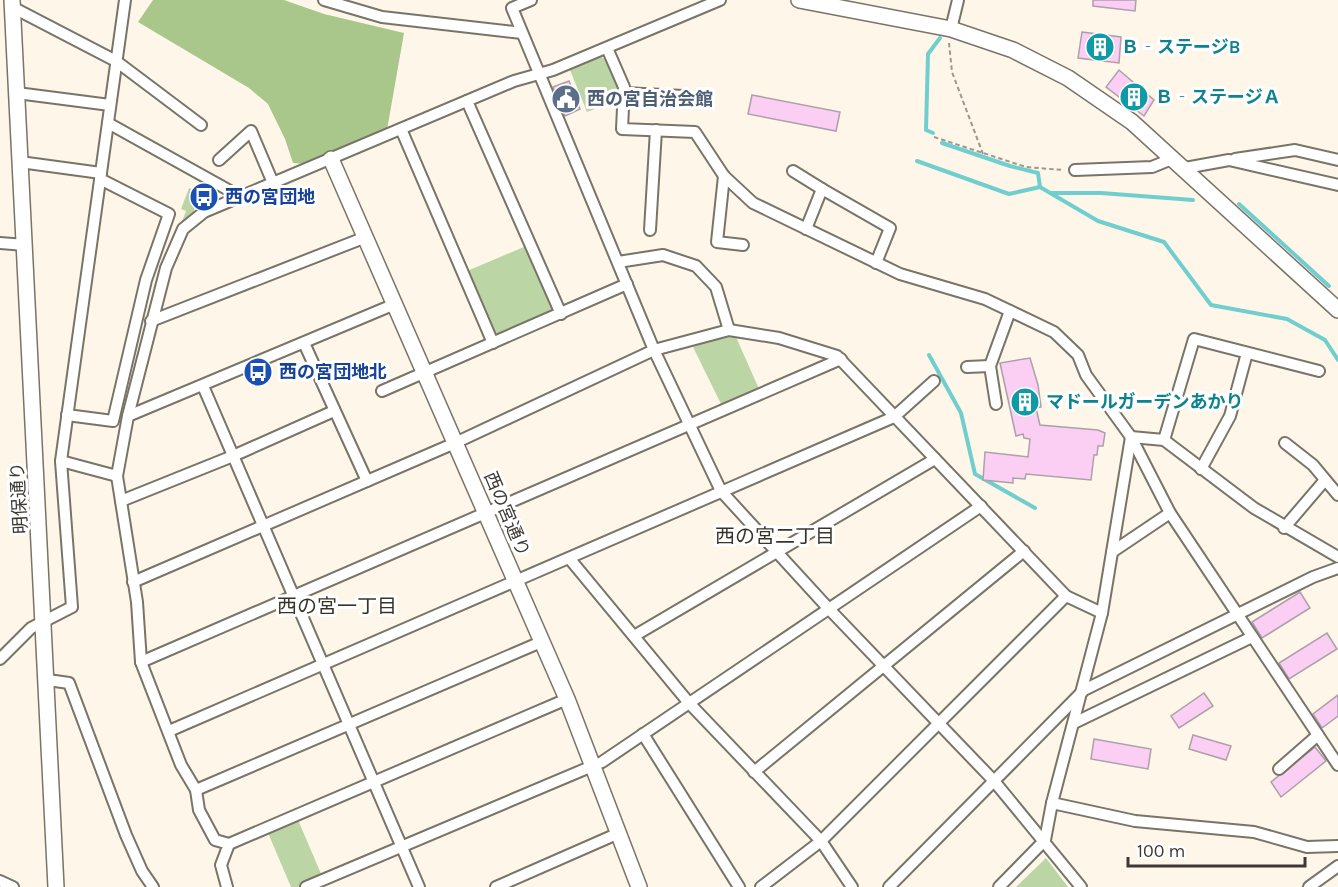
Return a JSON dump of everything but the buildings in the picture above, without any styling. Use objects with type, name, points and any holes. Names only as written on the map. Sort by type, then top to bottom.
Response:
[{"type":"street","points":[[0,658],[31,628],[72,607],[61,461],[124,0]]},
{"type":"street","points":[[326,0],[382,17],[522,33]]},
{"type":"street","points":[[531,0],[512,8],[654,350],[721,491],[829,609],[994,781],[1045,840],[1081,887]]},
{"type":"street","points":[[567,699],[229,844],[215,840],[199,810],[196,790],[181,765],[141,662],[137,602],[117,476],[128,416],[166,268],[183,229],[204,212],[514,81],[538,75],[607,48],[720,0]]},
{"type":"street","points":[[799,0],[951,29],[1012,51],[1068,78],[1132,122],[1336,304]]},
{"type":"street","points":[[951,29],[958,0]]},
{"type":"street","points":[[12,3],[116,61],[201,125]]},
{"type":"street","name":"明保通り","points":[[12,3],[48,680],[56,887]]},
{"type":"street","points":[[607,48],[624,87],[622,129],[695,132],[724,176],[753,203],[900,274],[985,299],[1054,332],[1078,355],[1086,375],[1131,437],[1170,513],[1338,765]]},
{"type":"street","points":[[17,93],[110,105]]},
{"type":"street","points":[[624,93],[683,96]]},
{"type":"street","points":[[467,101],[561,314]]},
{"type":"street","points":[[108,123],[241,197]]},
{"type":"street","points":[[401,129],[493,343]]},
{"type":"street","points":[[650,230],[656,130]]},
{"type":"street","points":[[219,160],[251,131],[273,183]]},
{"type":"street","points":[[1075,170],[1152,167],[1229,160],[1295,150],[1338,160]]},
{"type":"street","name":"西の宮通り","points":[[331,159],[567,699],[639,887]]},
{"type":"street","points":[[1229,160],[1338,185]]},
{"type":"street","points":[[20,162],[100,176],[169,214],[146,280],[113,421],[67,415]]},
{"type":"street","points":[[793,171],[890,228],[876,263]]},
{"type":"street","points":[[724,176],[717,242],[743,245]]},
{"type":"street","points":[[806,229],[822,189]]},
{"type":"street","points":[[151,321],[366,237]]},
{"type":"street","points":[[0,243],[25,245]]},
{"type":"street","points":[[618,262],[663,255],[696,266],[716,287],[729,330]]},
{"type":"street","points":[[382,391],[627,284]]},
{"type":"street","points":[[128,416],[395,304]]},
{"type":"street","points":[[996,404],[990,366],[1010,311]]},
{"type":"street","points":[[133,582],[455,443],[654,350],[729,330],[779,338],[841,359],[1066,596],[1102,613]]},
{"type":"street","points":[[1164,440],[1194,339],[1319,370]]},
{"type":"street","points":[[304,343],[368,481]]},
{"type":"street","points":[[1201,469],[1230,416],[1247,353]]},
{"type":"street","points":[[141,662],[690,422],[841,359]]},
{"type":"street","points":[[967,367],[990,366]]},
{"type":"street","points":[[169,731],[894,417],[934,381]]},
{"type":"street","points":[[203,386],[419,887]]},
{"type":"street","points":[[121,501],[233,456],[334,411]]},
{"type":"street","points":[[1131,437],[1164,440],[1284,528],[1338,557]]},
{"type":"street","points":[[999,887],[1045,840],[1052,803],[1084,690],[1102,613],[1131,437]]},
{"type":"street","points":[[1285,443],[1313,465],[1338,495]]},
{"type":"street","points":[[633,636],[935,459]]},
{"type":"street","points":[[61,461],[117,476]]},
{"type":"street","points":[[1284,528],[1325,480]]},
{"type":"street","points":[[306,887],[593,766],[689,704],[981,506]]},
{"type":"street","points":[[1112,552],[1170,513]]},
{"type":"street","points":[[754,771],[1024,551]]},
{"type":"street","points":[[569,558],[689,704],[821,841],[852,887]]},
{"type":"street","points":[[889,887],[1084,690],[1312,577],[1338,568]]},
{"type":"street","points":[[761,887],[821,841],[1066,596]]},
{"type":"street","points":[[1074,723],[1252,637]]},
{"type":"street","points":[[196,790],[541,642]]},
{"type":"street","points":[[48,680],[69,683],[126,835],[142,871],[153,887]]},
{"type":"street","points":[[643,734],[739,887]]},
{"type":"street","points":[[1279,769],[1318,735]]},
{"type":"street","points":[[1052,803],[1135,821],[1254,831],[1307,847],[1338,846]]},
{"type":"street","points":[[496,887],[619,833]]},
{"type":"street","points":[[227,887],[221,865],[229,844]]},
{"type":"street","points":[[1309,887],[1338,866]]},
{"type":"street","points":[[0,880],[13,887]]},
{"type":"path","points":[[951,29],[949,41],[952,72],[983,154]]},
{"type":"path","points":[[934,136],[1026,167],[1075,170]]},
{"type":"green space","points":[[153,0],[284,0],[324,14],[404,33],[387,130],[304,164],[293,163],[285,139],[268,104],[249,88],[138,22]]},
{"type":"green space","points":[[600,57],[605,59],[618,88],[616,101],[587,112],[570,70]]},
{"type":"green space","points":[[189,188],[200,193],[192,216],[181,224],[186,211],[181,209]]},
{"type":"green space","points":[[526,246],[553,306],[551,315],[498,336],[493,333],[467,271]]},
{"type":"green space","points":[[726,335],[736,337],[759,389],[722,406],[693,347]]},
{"type":"green space","points":[[298,820],[322,876],[299,887],[291,887],[268,833]]},
{"type":"green space","points":[[1046,858],[1068,887],[1016,887]]},
{"type":"waterway","points":[[933,133],[926,130],[928,54],[940,38]]},
{"type":"waterway","points":[[942,143],[1038,173],[1040,187]]},
{"type":"waterway","points":[[917,161],[1009,194],[1040,187],[1098,221],[1164,242],[1211,305],[1287,319],[1325,340],[1338,360]]},
{"type":"waterway","points":[[1051,193],[1101,193],[1193,200]]},
{"type":"waterway","points":[[1239,204],[1329,286]]},
{"type":"waterway","points":[[929,355],[961,413],[975,474],[1035,508]]},
{"type":"place","name":"Ｂ‐ステージB","points":[[1100,47]]},
{"type":"place","name":"Ｂ‐ステージＡ","points":[[1134,97]]},
{"type":"place","name":"西の宮自治会館","points":[[566,99]]},
{"type":"place","name":"西の宮団地","points":[[204,197]]},
{"type":"place","name":"西の宮団地北","points":[[258,372]]},
{"type":"place","name":"マドールガーデンあかり","points":[[1025,402]]},
{"type":"district","name":"西の宮二丁目","points":[[775,536]]},
{"type":"district","name":"西の宮一丁目","points":[[337,606]]}]
